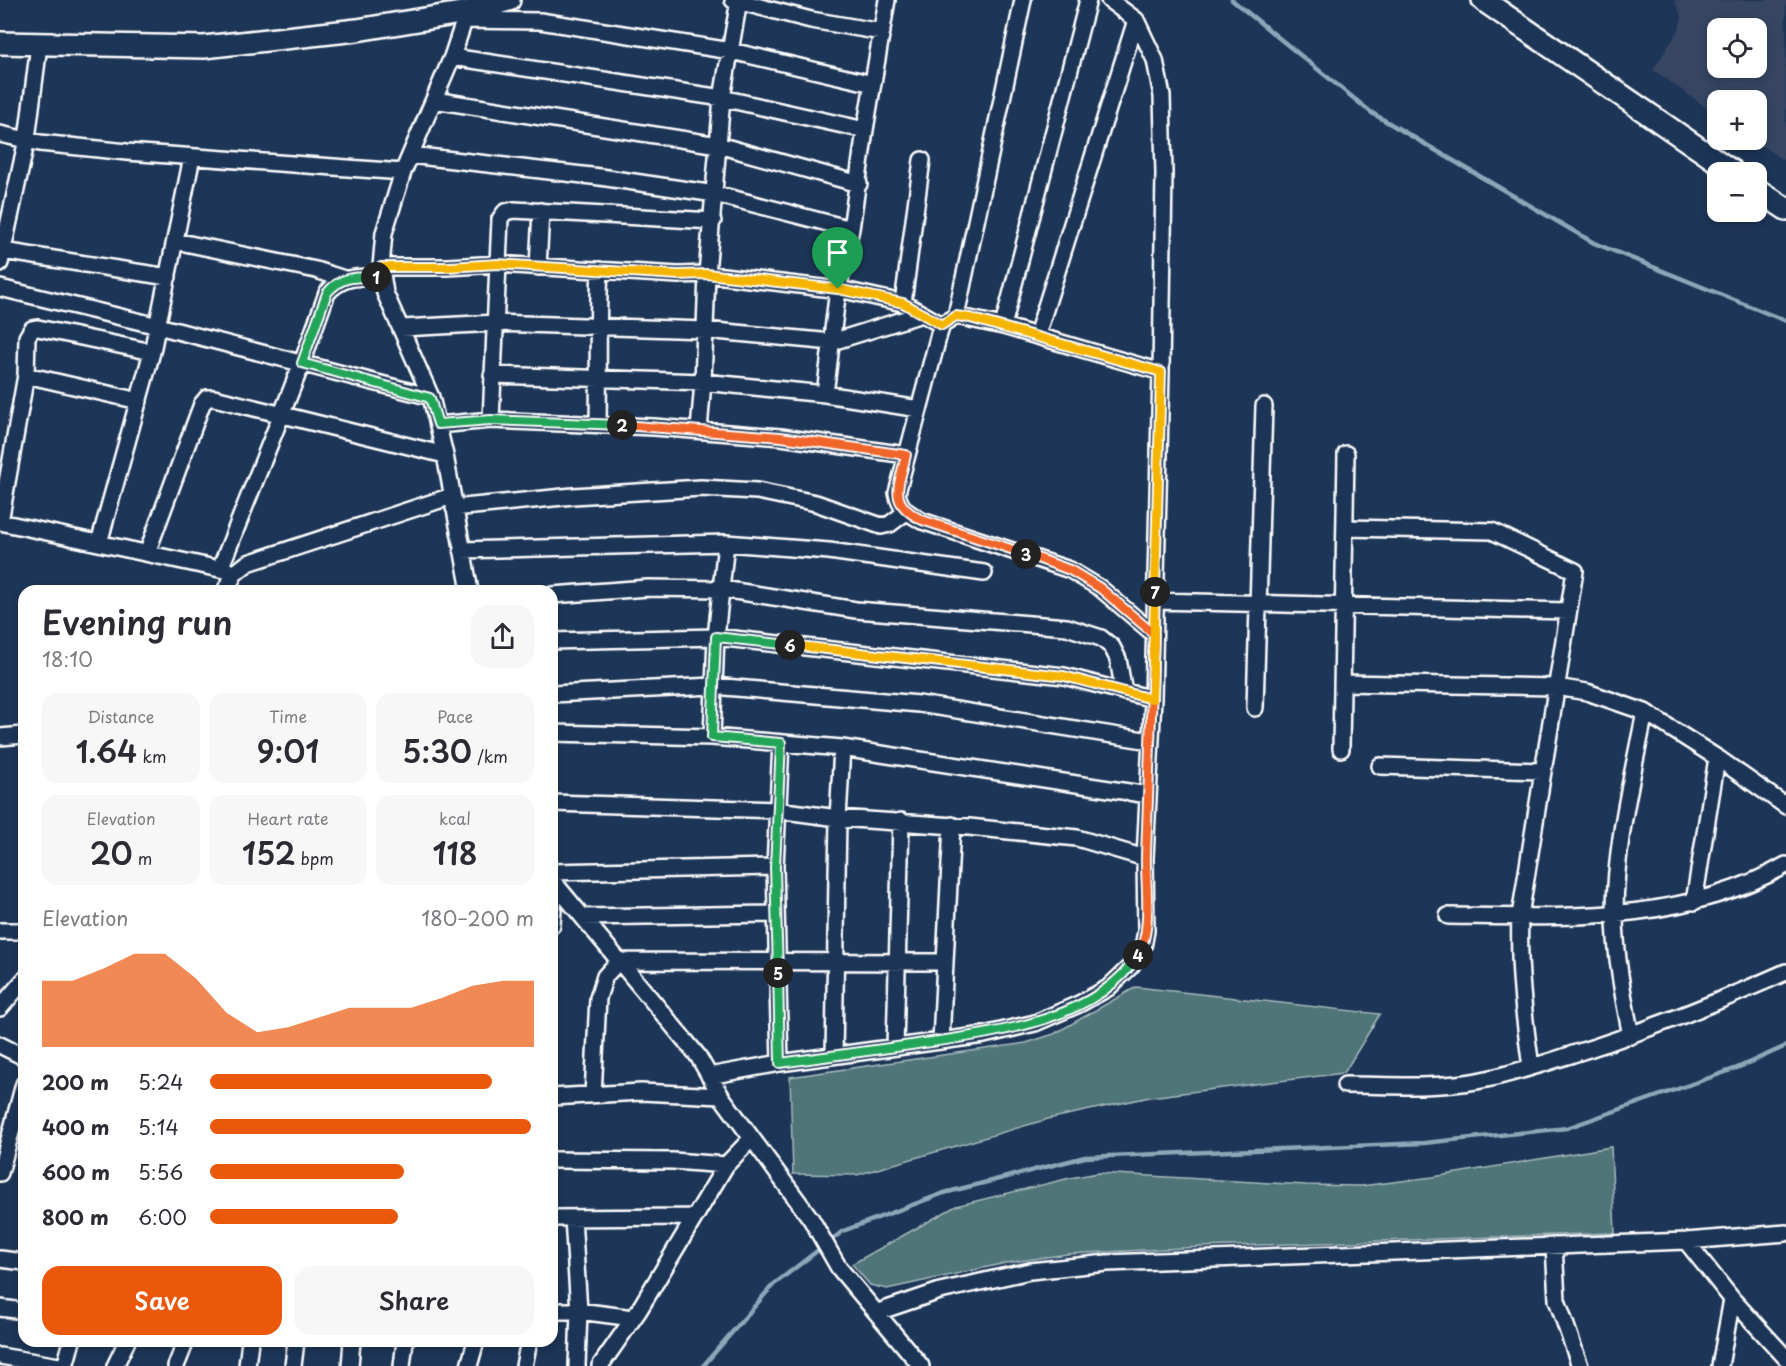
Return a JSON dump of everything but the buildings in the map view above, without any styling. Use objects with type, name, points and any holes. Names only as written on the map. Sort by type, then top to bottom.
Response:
[{"type":"street","points":[[466,16],[508,0]]},
{"type":"street","points":[[699,430],[707,274],[722,98],[737,0],[811,20],[882,32]]},
{"type":"street","points":[[825,394],[838,289],[859,184],[865,130],[887,0]]},
{"type":"street","points":[[956,316],[1023,0]]},
{"type":"street","points":[[1003,326],[1089,0]]},
{"type":"street","points":[[709,1076],[780,1063],[984,1035],[1035,1023],[1079,1004],[1108,988],[1131,966],[1143,947],[1146,931],[1145,858],[1161,372],[1164,173],[1162,96],[1155,60],[1136,20],[1109,0]]},
{"type":"street","points":[[1483,0],[1718,162]]},
{"type":"street","points":[[466,16],[452,57],[403,172],[384,233],[382,272],[385,293],[402,328],[438,424],[469,585]]},
{"type":"street","points":[[0,43],[204,47],[466,16],[540,21],[731,51],[873,84]]},
{"type":"street","points":[[1037,335],[1136,20]]},
{"type":"street","points":[[39,45],[27,139],[1,257],[168,277]]},
{"type":"street","points":[[452,57],[722,98],[865,130]]},
{"type":"street","points":[[434,100],[718,146],[859,184]]},
{"type":"street","points":[[0,135],[40,143],[192,157],[403,172]]},
{"type":"street","points":[[410,155],[600,177],[715,194],[851,229]]},
{"type":"street","points":[[99,543],[152,352],[192,157]]},
{"type":"street","points":[[903,303],[922,160]]},
{"type":"street","points":[[1767,194],[1784,203]]},
{"type":"street","points":[[491,420],[501,215],[509,210],[713,221]]},
{"type":"street","points":[[538,267],[541,212]]},
{"type":"street","points":[[175,241],[316,270],[344,279]]},
{"type":"street","points":[[219,569],[302,363],[327,293],[344,279],[382,272],[498,264],[678,275],[707,274],[838,289],[903,303],[942,325]]},
{"type":"street","points":[[598,423],[597,327],[600,270]]},
{"type":"street","points":[[0,288],[158,326],[430,398]]},
{"type":"street","points":[[402,328],[496,322],[705,330],[832,342],[922,314]]},
{"type":"street","points":[[1154,634],[1100,588],[1070,570],[922,520],[906,512],[900,504],[897,493],[942,325],[956,316],[1037,335],[1161,372]]},
{"type":"street","points":[[152,352],[38,328],[32,329],[27,337],[26,375],[0,522],[235,573]]},
{"type":"street","points":[[26,375],[139,401]]},
{"type":"street","points":[[492,375],[703,382],[825,394],[919,408]]},
{"type":"street","points":[[147,554],[202,404],[207,398],[445,455]]},
{"type":"street","points":[[1255,708],[1264,406]]},
{"type":"street","points":[[438,424],[491,420],[598,423],[781,437],[906,455]]},
{"type":"street","points":[[1341,749],[1346,454]]},
{"type":"street","points":[[228,585],[235,573],[248,563],[453,502],[701,488],[757,491],[816,503],[881,526],[890,524],[906,512]]},
{"type":"street","points":[[1344,528],[1492,531],[1575,571],[1520,916],[1518,950],[1531,1067]]},
{"type":"street","points":[[462,550],[726,543],[829,551],[984,573]]},
{"type":"street","points":[[712,737],[716,637],[726,543]]},
{"type":"street","points":[[558,595],[648,588],[722,589],[856,610],[1067,627],[1101,638],[1112,647],[1118,659],[1124,692]]},
{"type":"street","points":[[1155,601],[1568,610]]},
{"type":"street","points":[[558,641],[716,637],[1064,676],[1152,699]]},
{"type":"street","points":[[1342,683],[1556,687],[1587,692],[1645,712],[1786,806]]},
{"type":"street","points":[[558,694],[713,686],[919,704],[1150,741]]},
{"type":"street","points":[[1631,1036],[1617,956],[1615,913],[1622,838],[1645,712]]},
{"type":"street","points":[[558,733],[712,737],[842,748],[1148,795]]},
{"type":"street","points":[[0,737],[18,736]]},
{"type":"street","points":[[780,1063],[775,867],[781,743]]},
{"type":"street","points":[[834,1055],[838,818],[842,748]]},
{"type":"street","points":[[1694,902],[1717,758]]},
{"type":"street","points":[[1380,766],[1542,771]]},
{"type":"street","points":[[558,803],[777,810],[838,818],[952,825],[1077,838],[1145,858]]},
{"type":"street","points":[[895,1047],[901,822]]},
{"type":"street","points":[[941,1041],[952,825]]},
{"type":"street","points":[[1448,916],[1615,913],[1665,908],[1735,890],[1786,865]]},
{"type":"street","points":[[558,872],[775,867]]},
{"type":"street","points":[[558,893],[583,917],[698,1056],[721,1096],[810,1219],[839,1268],[921,1366]]},
{"type":"street","points":[[583,917],[776,914]]},
{"type":"street","points":[[0,931],[18,931]]},
{"type":"street","points":[[593,1095],[598,998],[605,976],[619,961],[945,962]]},
{"type":"street","points":[[1345,1085],[1442,1085],[1477,1081],[1631,1036],[1713,1005],[1786,972]]},
{"type":"street","points":[[0,1008],[18,990]]},
{"type":"street","points":[[0,1045],[18,1054]]},
{"type":"street","points":[[558,1096],[641,1092],[721,1096]]},
{"type":"street","points":[[0,1173],[18,1106]]},
{"type":"street","points":[[600,1366],[633,1318],[726,1164],[751,1139]]},
{"type":"street","points":[[558,1160],[726,1164]]},
{"type":"street","points":[[558,1218],[693,1217]]},
{"type":"street","points":[[573,1218],[579,1311],[577,1366]]},
{"type":"street","points":[[878,1312],[940,1291],[1030,1271],[1107,1263],[1686,1241],[1786,1233]]},
{"type":"street","points":[[1686,1241],[1732,1299],[1786,1358]]},
{"type":"street","points":[[1554,1246],[1557,1300],[1580,1366]]},
{"type":"street","points":[[0,1259],[18,1261]]},
{"type":"street","points":[[1720,1366],[1732,1299]]},
{"type":"street","points":[[0,1308],[18,1310]]},
{"type":"street","points":[[558,1311],[579,1311],[633,1318]]},
{"type":"street","points":[[65,1366],[70,1347]]},
{"type":"street","points":[[115,1366],[124,1347]]},
{"type":"street","points":[[176,1366],[184,1347]]},
{"type":"street","points":[[247,1366],[249,1347]]},
{"type":"street","points":[[294,1366],[296,1347]]},
{"type":"street","points":[[350,1366],[352,1347]]},
{"type":"street","points":[[402,1366],[404,1347]]},
{"type":"street","points":[[469,1366],[474,1347]]},
{"type":"street","points":[[524,1366],[528,1347]]},
{"type":"street","points":[[0,1356],[59,1366]]},
{"type":"shaded area","points":[[1674,0],[1786,0],[1786,162],[1767,149],[1767,90],[1707,90],[1707,108],[1653,70],[1679,29],[1682,17]]},
{"type":"green space","points":[[1136,987],[1380,1014],[1344,1073],[1150,1097],[1048,1119],[857,1175],[793,1174],[790,1077],[1026,1043],[1054,1034]]},
{"type":"green space","points":[[1611,1147],[1615,1233],[1202,1247],[1068,1254],[1006,1263],[887,1289],[870,1285],[852,1264],[956,1206],[1098,1173],[1361,1186],[1433,1177]]},
{"type":"waterway","points":[[1232,0],[1372,113],[1594,243],[1786,321]]},
{"type":"waterway","points":[[703,1366],[773,1285],[843,1231],[944,1193],[1085,1157],[1424,1143],[1567,1128],[1737,1068],[1786,1046]]},
{"type":"route","points":[[838,289],[707,274],[678,275],[498,264],[381,267],[382,277],[344,279],[327,293],[302,363],[430,398],[438,424],[491,420],[598,423],[781,437],[906,455],[897,493],[900,504],[906,512],[922,520],[1070,570],[1100,588],[1120,605],[1154,634],[1152,699],[1145,858],[1146,931],[1143,947],[1131,966],[1108,988],[1079,1004],[1035,1023],[984,1035],[780,1063],[775,867],[781,743],[712,737],[716,637],[1064,676],[1152,699],[1161,372],[970,318],[956,316],[942,325],[903,303],[838,289]]}]
